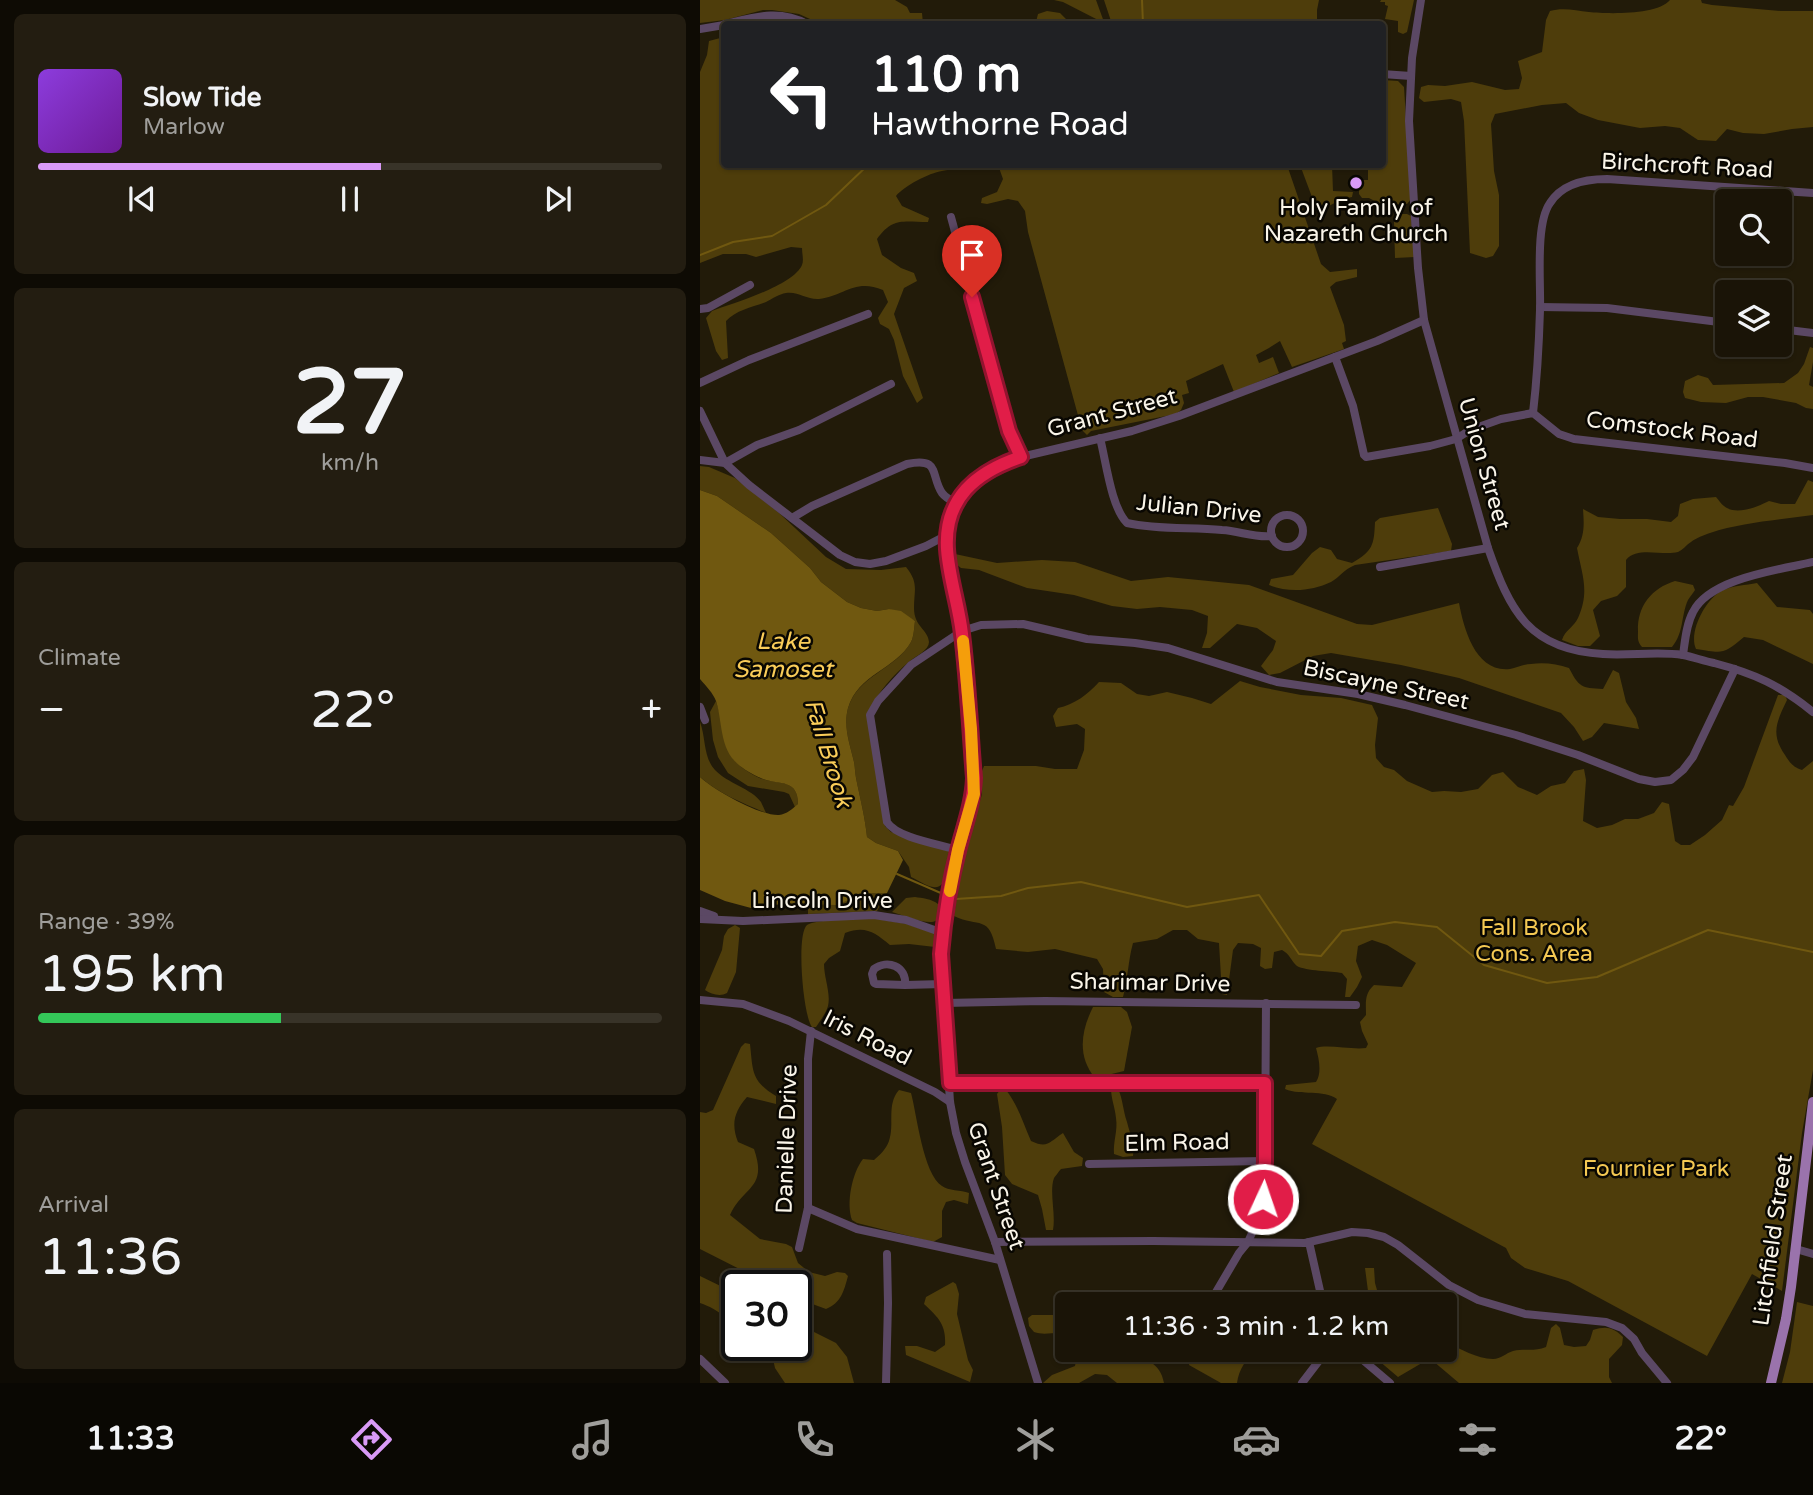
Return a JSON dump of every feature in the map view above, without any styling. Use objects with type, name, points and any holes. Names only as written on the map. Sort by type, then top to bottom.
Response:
[{"type":"main road","name":"Litchfield Street","points":[[1771,1383],[1786,1319],[1810,1150],[1813,1102]]},
{"type":"street","name":"Union Street","points":[[1421,0],[1411,76],[1409,121],[1424,320],[1488,548],[1501,583],[1516,612],[1539,635],[1569,649],[1601,654],[1683,655],[1735,669],[1776,685],[1813,712]]},
{"type":"street","points":[[740,21],[762,15],[798,21]]},
{"type":"street","points":[[700,29],[721,26]]},
{"type":"street","points":[[1386,74],[1411,76]]},
{"type":"street","name":"Birchcroft Road","points":[[1540,307],[1543,218],[1549,203],[1575,183],[1607,178],[1813,193]]},
{"type":"street","points":[[951,217],[1009,431],[1021,457]]},
{"type":"street","points":[[700,309],[708,308],[750,285]]},
{"type":"street","points":[[1335,357],[1353,406],[1366,457],[1430,446],[1456,439],[1470,430],[1501,419],[1533,413],[1540,307],[1607,308],[1715,322]]},
{"type":"street","points":[[700,383],[748,360],[868,314]]},
{"type":"street","name":"Grant Street","points":[[1038,1383],[995,1242],[965,1162],[950,1102],[941,954],[958,850],[974,794],[962,631],[947,551],[947,535],[956,503],[977,478],[990,469],[1021,457],[1132,431],[1179,416],[1424,320]]},
{"type":"street","points":[[1792,330],[1813,333]]},
{"type":"street","points":[[700,460],[725,463],[757,445],[799,430],[891,384]]},
{"type":"street","points":[[700,411],[725,463],[749,485],[840,555],[855,562],[870,564],[886,561],[947,535]]},
{"type":"street","name":"Comstock Road","points":[[1533,413],[1559,434],[1574,439],[1773,461],[1813,468]]},
{"type":"street","name":"Julian Drive","points":[[1100,438],[1114,499],[1120,516],[1128,523],[1272,536]]},
{"type":"street","points":[[792,518],[812,506],[916,462],[927,463],[933,469],[942,495],[956,503]]},
{"type":"street","points":[[1380,567],[1488,548]]},
{"type":"street","points":[[1683,655],[1688,625],[1694,610],[1704,597],[1718,588],[1748,578],[1813,562]]},
{"type":"street","name":"Biscayne Street","points":[[962,631],[981,625],[1023,624],[1087,639],[1176,650],[1277,682],[1358,694],[1430,711],[1516,735],[1639,779],[1655,782],[1671,780],[1693,757],[1735,669]]},
{"type":"street","points":[[958,850],[892,829],[887,822],[870,715],[878,701],[911,665],[962,631]]},
{"type":"street","points":[[700,707],[705,720]]},
{"type":"street","points":[[700,911],[727,919]]},
{"type":"street","name":"Lincoln Drive","points":[[700,919],[743,921],[874,915],[906,920],[943,933]]},
{"type":"street","points":[[905,985],[943,984]]},
{"type":"street","name":"Iris Road","points":[[700,1000],[743,1004],[765,1012],[811,1031],[950,1102]]},
{"type":"street","name":"Sharimar Drive","points":[[944,1003],[1033,1001],[1356,1005]]},
{"type":"street","points":[[1216,1292],[1248,1242],[1260,1216],[1263,1199],[1266,1003]]},
{"type":"street","name":"Danielle Drive","points":[[799,1248],[808,1208],[808,1059],[811,1031]]},
{"type":"street","points":[[950,1083],[1265,1083]]},
{"type":"street","name":"Elm Road","points":[[1089,1164],[1265,1161]]},
{"type":"street","points":[[808,1208],[857,1229],[1000,1260]]},
{"type":"street","points":[[995,1242],[1309,1242],[1352,1231],[1368,1233],[1384,1237],[1398,1245],[1449,1285],[1478,1300],[1525,1314],[1606,1322],[1622,1328],[1634,1339],[1667,1383]]},
{"type":"street","points":[[1309,1242],[1320,1292]]},
{"type":"street","points":[[1796,1249],[1813,1254]]},
{"type":"street","points":[[886,1383],[887,1254]]},
{"type":"street","points":[[700,1359],[724,1383]]},
{"type":"street","points":[[1302,1383],[1318,1362]]},
{"type":"street","points":[[1365,1362],[1390,1383]]},
{"type":"green space","points":[[700,0],[895,0],[907,7],[910,13],[922,13],[923,21],[814,21],[799,14],[763,10],[725,20],[700,23]]},
{"type":"green space","points":[[1054,0],[1096,0],[1104,21],[1100,21]]},
{"type":"green space","points":[[1104,0],[1319,0],[1317,21],[1111,21]]},
{"type":"green space","points":[[1414,0],[1407,32],[1398,32],[1398,21],[1385,19],[1388,6],[1385,2],[1380,2]]},
{"type":"green space","points":[[1670,0],[1701,0],[1702,3],[1712,5],[1781,11],[1813,11],[1813,127],[1764,134],[1727,129],[1716,141],[1698,140],[1680,128],[1640,128],[1598,120],[1579,113],[1566,103],[1495,114],[1491,124],[1494,171],[1499,195],[1499,246],[1493,256],[1486,258],[1470,253],[1461,102],[1451,99],[1424,102],[1419,98],[1421,87],[1472,82],[1505,90],[1519,89],[1522,78],[1518,61],[1542,52],[1546,20],[1550,11],[1644,11],[1664,5]]},
{"type":"green space","points":[[1047,11],[1060,13],[1068,21],[1036,21],[1038,14]]},
{"type":"green space","points":[[721,38],[721,168],[960,168],[930,174],[905,188],[896,196],[902,206],[929,218],[928,222],[899,222],[888,227],[877,239],[882,255],[914,273],[917,281],[904,288],[894,314],[923,398],[917,403],[903,376],[889,329],[880,324],[878,318],[888,302],[883,290],[873,287],[857,287],[819,299],[799,294],[781,294],[730,317],[726,321],[728,358],[722,360],[716,351],[706,318],[712,311],[775,287],[796,273],[803,261],[802,248],[791,247],[756,257],[723,254],[700,263],[700,72],[709,41]]},
{"type":"green space","points":[[1386,80],[1398,81],[1404,87],[1411,199],[1407,204],[1382,205],[1369,198],[1362,198],[1359,194],[1361,180],[1368,180],[1368,168],[1386,168]]},
{"type":"green space","points":[[999,168],[1288,168],[1321,264],[1330,272],[1357,269],[1357,277],[1336,282],[1330,287],[1344,325],[1344,349],[1292,367],[1280,341],[1256,355],[1259,363],[1273,357],[1279,373],[1234,392],[1223,364],[1186,381],[1189,393],[1182,395],[1184,403],[1176,414],[1091,431],[1087,435],[1082,430],[1028,232],[1025,211],[1018,201],[1008,199],[981,203],[982,198],[997,192],[1003,179]]},
{"type":"green space","points":[[1301,168],[1332,168],[1333,191],[1353,192],[1352,197],[1318,209]]},
{"type":"green space","points":[[1399,214],[1411,216],[1415,257],[1395,258],[1394,221]]},
{"type":"green space","points":[[1810,347],[1813,348],[1809,385],[1813,387],[1813,409],[1763,397],[1748,397],[1726,403],[1685,398],[1685,381],[1698,375],[1708,378],[1713,385],[1784,383],[1798,373]]},
{"type":"green space","points":[[700,466],[735,478],[779,513],[826,557],[846,569],[881,570],[906,567],[913,578],[915,614],[929,642],[925,650],[892,678],[869,711],[885,826],[891,832],[951,851],[947,875],[942,885],[933,887],[911,877],[909,867],[898,851],[867,837],[847,729],[848,708],[853,697],[868,680],[904,652],[912,640],[915,621],[889,609],[877,611],[847,602],[821,582],[810,568],[771,533],[717,496],[700,490]]},
{"type":"green space","points":[[1808,480],[1813,482],[1813,515],[1723,529],[1698,538],[1678,552],[1643,552],[1631,556],[1626,560],[1626,587],[1617,596],[1601,601],[1593,610],[1600,636],[1590,646],[1578,646],[1562,640],[1578,618],[1584,599],[1584,583],[1577,548],[1583,534],[1583,509],[1598,517],[1671,522],[1678,516],[1680,504],[1693,499],[1716,497],[1724,506],[1734,510],[1753,508],[1769,501],[1795,504]]},
{"type":"green space","points":[[1438,508],[1452,544],[1451,551],[1355,565],[1331,582],[1308,589],[1292,590],[1269,585],[1271,579],[1293,575],[1320,547],[1331,550],[1337,559],[1352,563],[1371,547],[1375,522],[1380,518]]},
{"type":"green space","points":[[955,554],[997,563],[1042,560],[1075,562],[1131,581],[1168,577],[1249,585],[1357,624],[1372,625],[1459,603],[1468,637],[1480,657],[1488,664],[1510,669],[1536,663],[1560,665],[1569,668],[1575,679],[1585,687],[1596,689],[1603,689],[1613,670],[1619,673],[1626,702],[1639,729],[1604,723],[1592,737],[1583,741],[1561,713],[1459,678],[1331,653],[1313,656],[1280,673],[1269,675],[1261,666],[1276,641],[1257,628],[1237,624],[1210,648],[1202,648],[1207,633],[1208,616],[1192,610],[1112,606],[1074,595],[1027,588],[979,570],[961,568],[956,564]]},
{"type":"green space","points":[[1675,581],[1693,585],[1695,590],[1688,600],[1676,642],[1672,647],[1642,647],[1638,622],[1643,606],[1659,588]]},
{"type":"green space","points":[[1757,583],[1777,607],[1810,610],[1813,614],[1813,664],[1763,640],[1744,637],[1722,651],[1696,649],[1694,634],[1700,616],[1710,600],[1723,590]]},
{"type":"green space","points":[[1240,681],[1301,695],[1341,698],[1372,705],[1378,718],[1376,758],[1384,767],[1394,770],[1407,781],[1432,792],[1478,789],[1492,775],[1503,772],[1518,787],[1537,795],[1551,786],[1565,783],[1574,771],[1584,769],[1586,780],[1583,821],[1597,828],[1625,819],[1638,819],[1654,813],[1662,802],[1669,804],[1675,841],[1681,845],[1690,845],[1705,835],[1722,820],[1729,805],[1733,806],[1744,787],[1778,695],[1785,695],[1787,700],[1776,734],[1780,747],[1790,762],[1799,769],[1802,770],[1813,761],[1813,1070],[1802,1133],[1782,1291],[1752,1274],[1707,1356],[1568,1281],[1525,1268],[1511,1258],[1506,1248],[1312,1144],[1337,1099],[1325,1094],[1292,1091],[1285,1089],[1286,1085],[1316,1082],[1319,1061],[1316,1048],[1366,1048],[1368,1044],[1360,1022],[1366,1015],[1369,992],[1374,985],[1402,987],[1416,963],[1387,945],[1372,940],[1358,946],[1356,961],[1362,977],[1350,997],[1345,997],[1347,979],[1342,973],[1301,968],[1282,950],[1274,952],[1272,968],[1265,969],[1260,966],[1261,948],[1253,944],[1238,943],[1233,950],[1227,995],[1222,994],[1219,943],[1198,939],[1187,930],[1173,930],[1157,939],[1133,943],[1123,997],[1113,997],[1104,992],[1103,969],[1097,959],[1055,949],[1028,952],[996,949],[986,926],[954,916],[961,867],[982,794],[984,766],[1077,769],[1084,750],[1085,729],[1077,724],[1056,727],[1053,716],[1058,708],[1080,698],[1099,682],[1121,683],[1137,694],[1149,696],[1167,692],[1211,704]]},
{"type":"green space","points":[[716,701],[733,759],[757,777],[792,787],[797,797],[798,804],[795,807],[789,794],[748,786],[728,773],[718,757],[713,740],[710,712]]},
{"type":"green space","points":[[700,722],[711,765],[720,775],[757,797],[766,813],[723,793],[700,777]]},
{"type":"green space","points":[[867,893],[887,893],[877,911],[808,914],[808,909],[815,905],[837,904]]},
{"type":"green space","points":[[915,897],[938,904],[941,912],[939,917],[932,922],[892,912],[906,898]]},
{"type":"green space","points":[[872,918],[907,924],[939,935],[939,944],[935,947],[890,945],[865,930],[845,933],[840,951],[824,964],[828,1006],[816,1027],[812,1027],[806,1008],[801,958],[807,925],[828,920]]},
{"type":"green space","points":[[735,925],[740,928],[736,972],[727,993],[713,994],[705,990],[722,950],[724,936],[728,929]]},
{"type":"green space","points":[[1093,1007],[1121,1007],[1127,1012],[1132,1027],[1124,1071],[1095,1078],[1089,1070],[1083,1043]]},
{"type":"green space","points":[[745,1043],[750,1044],[755,1074],[762,1085],[776,1096],[776,1104],[747,1097],[739,1108],[734,1124],[738,1142],[754,1149],[758,1172],[756,1180],[730,1215],[760,1239],[792,1247],[798,1263],[807,1270],[741,1270],[700,1249],[700,1112],[713,1110]]},
{"type":"green space","points":[[1111,1088],[1118,1089],[1121,1097],[1133,1143],[1133,1156],[1114,1154],[1116,1123]]},
{"type":"green space","points":[[899,1090],[911,1093],[925,1157],[935,1179],[945,1188],[969,1193],[968,1204],[954,1200],[946,1202],[942,1211],[942,1237],[933,1242],[857,1223],[852,1220],[850,1213],[851,1188],[863,1159],[874,1160],[888,1144],[893,1102]]},
{"type":"green space","points":[[1000,1090],[1006,1090],[1014,1102],[1031,1141],[1045,1144],[1063,1133],[1074,1152],[1083,1158],[1082,1166],[1061,1169],[1054,1178],[1053,1230],[1046,1230],[1038,1195],[1012,1184],[1005,1175],[997,1094]]},
{"type":"green space","points":[[1365,1268],[1374,1268],[1378,1292],[1368,1291]]},
{"type":"green space","points":[[837,1272],[845,1273],[848,1276],[841,1296],[826,1309],[812,1304],[812,1273],[825,1276]]},
{"type":"green space","points":[[700,1276],[721,1286],[721,1314],[700,1303]]},
{"type":"green space","points":[[953,1282],[959,1294],[957,1314],[973,1370],[970,1382],[906,1355],[905,1346],[917,1346],[935,1352],[945,1345],[941,1322],[924,1304],[926,1297]]},
{"type":"green space","points":[[1797,1302],[1813,1306],[1813,1383],[1782,1383],[1790,1352]]},
{"type":"green space","points":[[1032,1315],[1055,1315],[1055,1333],[1034,1332],[1029,1326],[1028,1318]]},
{"type":"green space","points":[[1556,1324],[1560,1328],[1564,1345],[1574,1347],[1586,1346],[1593,1330],[1613,1329],[1623,1337],[1622,1345],[1609,1359],[1609,1377],[1612,1383],[1459,1383],[1434,1362],[1457,1362],[1457,1348],[1487,1359],[1496,1359],[1513,1351],[1546,1347],[1551,1328]]},
{"type":"green space","points":[[812,1331],[836,1343],[847,1357],[854,1383],[785,1383],[773,1361],[812,1361]]},
{"type":"green space","points":[[1076,1362],[1150,1362],[1159,1370],[1164,1383],[1117,1383],[1107,1375],[1095,1374],[1079,1383],[1043,1383],[1052,1375],[1075,1366]]},
{"type":"green space","points":[[1189,1362],[1245,1362],[1237,1383],[1221,1383],[1189,1365]]},
{"type":"green space","points":[[1380,1362],[1424,1362],[1398,1377]]},
{"type":"water","name":"Lake Samoset","points":[[700,490],[717,496],[771,533],[810,568],[821,582],[847,602],[877,611],[901,611],[915,621],[911,642],[896,659],[860,687],[848,708],[846,722],[867,837],[898,851],[903,860],[887,893],[867,893],[836,905],[782,904],[751,908],[700,890],[700,777],[738,801],[771,814],[784,814],[798,804],[795,790],[787,784],[760,778],[733,760],[725,744],[716,701],[700,679]]},
{"type":"waterway","name":"Fall Brook","points":[[1142,0],[1143,21]]},
{"type":"waterway","name":"Fall Brook","points":[[700,255],[733,242],[772,236],[826,205],[865,168]]},
{"type":"waterway","name":"Fall Brook","points":[[897,874],[943,894]]},
{"type":"waterway","name":"Fall Brook","points":[[956,899],[1001,896],[1028,888],[1081,882],[1187,907],[1259,895],[1299,954],[1321,956],[1342,931],[1395,922],[1437,927],[1484,965],[1547,983],[1597,977],[1708,930],[1813,952]]},
{"type":"slow traffic","points":[[950,891],[974,794],[963,641]]},
{"type":"place","name":"Holy Family of Nazareth Church","points":[[1356,183]]},
{"type":"route","points":[[972,297],[1009,431],[1021,457],[990,469],[977,478],[956,503],[947,535],[947,551],[962,631],[974,778],[974,794],[958,850],[947,905],[941,954],[950,1083],[1265,1083],[1263,1199]]},
{"type":"park label","name":"Fall Brook Cons. Area","points":[[1534,941]]},
{"type":"park label","name":"Fournier Park","points":[[1656,1169]]}]
